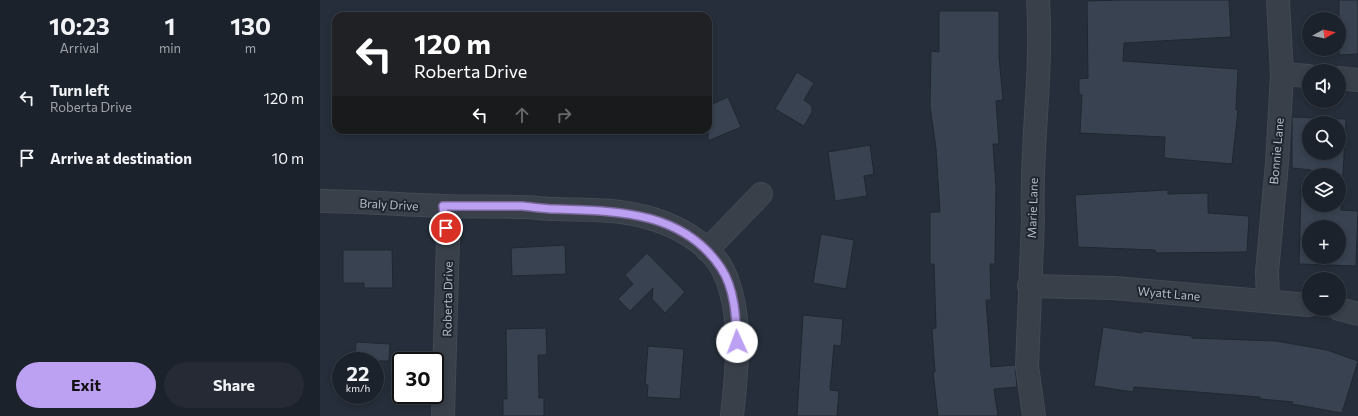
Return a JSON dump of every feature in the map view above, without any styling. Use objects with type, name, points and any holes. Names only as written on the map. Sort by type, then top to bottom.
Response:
[{"type":"street","name":"Marie Lane","points":[[1034,416],[1027,366],[1038,88],[1038,0]]},
{"type":"street","name":"Bonnie Lane","points":[[1268,301],[1266,272],[1277,163],[1282,74],[1278,0]]},
{"type":"street","points":[[1282,74],[1302,75]]},
{"type":"street","points":[[1346,79],[1358,80]]},
{"type":"street","points":[[707,250],[761,194]]},
{"type":"street","name":"Braly Drive","points":[[320,201],[443,206],[523,206],[584,210],[642,216],[666,224],[688,234],[707,250],[722,269],[731,291],[736,316],[737,342],[732,416]]},
{"type":"street","name":"Roberta Drive","points":[[443,206],[448,238],[443,416]]},
{"type":"street","name":"Wyatt Lane","points":[[1029,286],[1114,288],[1302,304]]},
{"type":"street","points":[[1346,310],[1358,314]]},
{"type":"building","points":[[1229,0],[1231,37],[1124,43],[1123,61],[1238,69],[1236,110],[1238,110],[1232,164],[1164,158],[1165,137],[1080,133],[1082,95],[1079,95],[1079,79],[1088,78],[1087,1]]},
{"type":"building","points":[[1339,0],[1358,0],[1358,54],[1346,55],[1346,12],[1339,12]]},
{"type":"building","points":[[939,11],[999,11],[999,57],[1003,100],[996,101],[999,144],[993,144],[996,188],[995,264],[990,264],[991,300],[986,300],[991,367],[1015,365],[1017,387],[994,389],[998,416],[938,416],[933,372],[935,372],[932,329],[936,328],[934,264],[930,264],[930,212],[940,212],[936,149],[930,106],[931,51],[939,52]]},
{"type":"building","points":[[797,72],[814,83],[804,100],[812,106],[812,112],[804,126],[775,109]]},
{"type":"building","points":[[728,97],[741,127],[708,141],[708,134],[712,134],[712,104]]},
{"type":"building","points":[[1292,117],[1302,117],[1302,160],[1344,160],[1343,168],[1292,168]]},
{"type":"building","points":[[870,145],[874,174],[864,176],[867,196],[835,201],[828,152]]},
{"type":"building","points":[[1168,190],[1168,194],[1208,193],[1208,213],[1249,216],[1247,252],[1156,253],[1155,250],[1078,247],[1075,195]]},
{"type":"building","points":[[1301,190],[1302,212],[1358,211],[1356,266],[1299,264]]},
{"type":"building","points":[[821,234],[854,240],[846,289],[813,283]]},
{"type":"building","points":[[565,245],[566,274],[512,276],[511,248]]},
{"type":"building","points":[[343,250],[392,250],[393,288],[364,288],[364,283],[343,283]]},
{"type":"building","points":[[647,253],[685,292],[665,313],[652,299],[653,288],[630,311],[618,299],[633,284],[625,275]]},
{"type":"building","points":[[803,315],[843,319],[841,346],[834,345],[830,390],[839,391],[837,416],[797,416]]},
{"type":"building","points":[[1103,327],[1142,333],[1143,331],[1192,336],[1192,338],[1276,341],[1327,350],[1358,361],[1342,413],[1292,404],[1293,402],[1260,399],[1260,397],[1134,387],[1133,392],[1094,386]]},
{"type":"building","points":[[546,328],[547,355],[538,355],[539,398],[544,398],[544,416],[503,416],[503,399],[507,399],[506,329]]},
{"type":"building","points":[[356,342],[390,344],[389,361],[384,361],[384,352],[355,352]]},
{"type":"building","points":[[648,346],[684,349],[680,399],[647,397],[648,385],[645,385]]},
{"type":"route","points":[[446,228],[443,206],[523,206],[584,210],[642,216],[666,224],[688,234],[707,250],[722,269],[731,291],[736,316],[737,342]]}]
